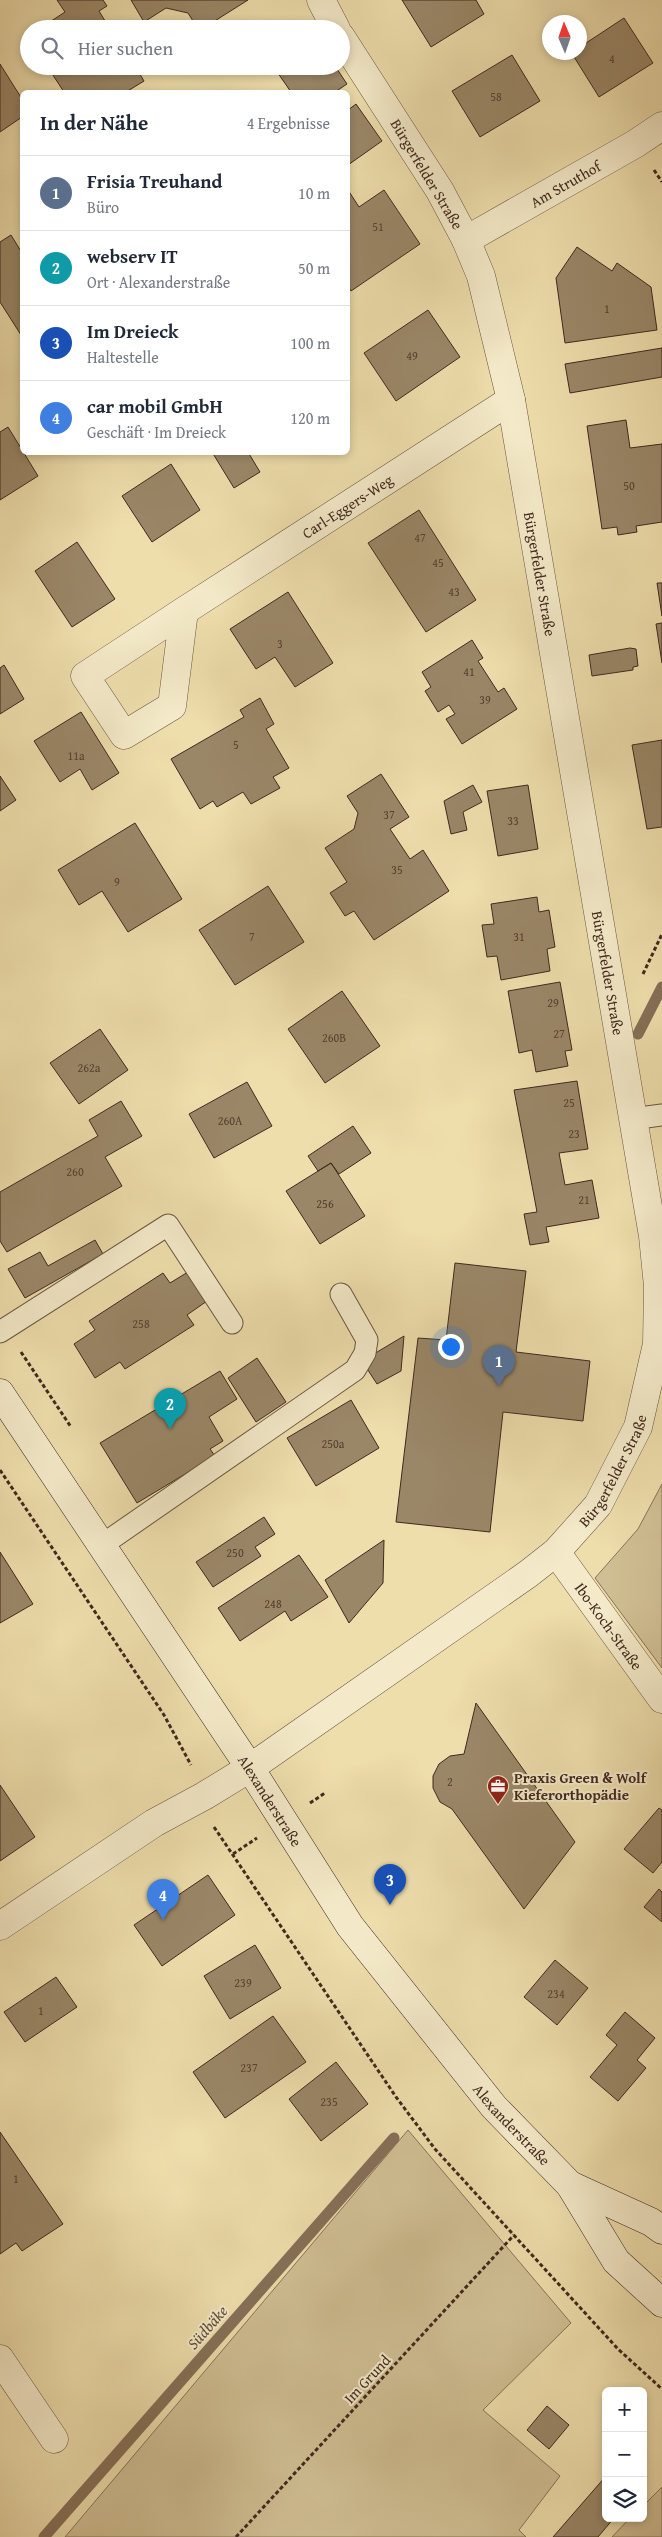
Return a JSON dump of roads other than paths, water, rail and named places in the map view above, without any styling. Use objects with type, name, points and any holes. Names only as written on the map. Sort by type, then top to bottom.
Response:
[{"type":"street","points":[[321,0],[331,20]]},
{"type":"street","name":"Bürgerfelder Straße","points":[[1,1924],[154,1822],[204,1796],[250,1768],[528,1574],[556,1552],[598,1505],[638,1427],[657,1344],[658,1286],[652,1236],[511,400],[481,276],[466,240],[440,191],[350,52]]},
{"type":"street","name":"Am Struthof","points":[[466,240],[635,144],[662,126]]},
{"type":"street","name":"Carl-Eggers-Weg","points":[[184,611],[511,400]]},
{"type":"street","name":"Alexanderstraße","points":[[0,1393],[250,1768],[350,1926],[494,2107],[570,2184],[616,2261],[662,2303]]},
{"type":"street","name":"Ibo-Koch-Straße","points":[[556,1552],[662,1699]]},
{"type":"street","name":"Alexanderstraße","points":[[570,2184],[651,2222],[662,2230]]},
{"type":"street","points":[[0,2359],[54,2439]]},
{"type":"lane","points":[[632,1119],[662,1115]]},
{"type":"lane","points":[[3,1330],[168,1225],[232,1323]]},
{"type":"lane","points":[[102,1545],[355,1370],[365,1353],[367,1340],[341,1294]]},
{"type":"waterway","name":"Südbäke","points":[[638,1034],[662,987]]},
{"type":"waterway","name":"Südbäke","points":[[44,2537],[394,2138]]},
{"type":"place","name":"Frisia Treuhand","points":[[499,1386]]},
{"type":"place","name":"webserv IT","points":[[170,1429]]},
{"type":"place","name":"Praxis Green & Wolf Kieferorthopädie","points":[[498,1805]]},
{"type":"place","name":"Im Dreieck","points":[[390,1905]]},
{"type":"place","name":"car mobil GmbH","points":[[163,1920]]}]
